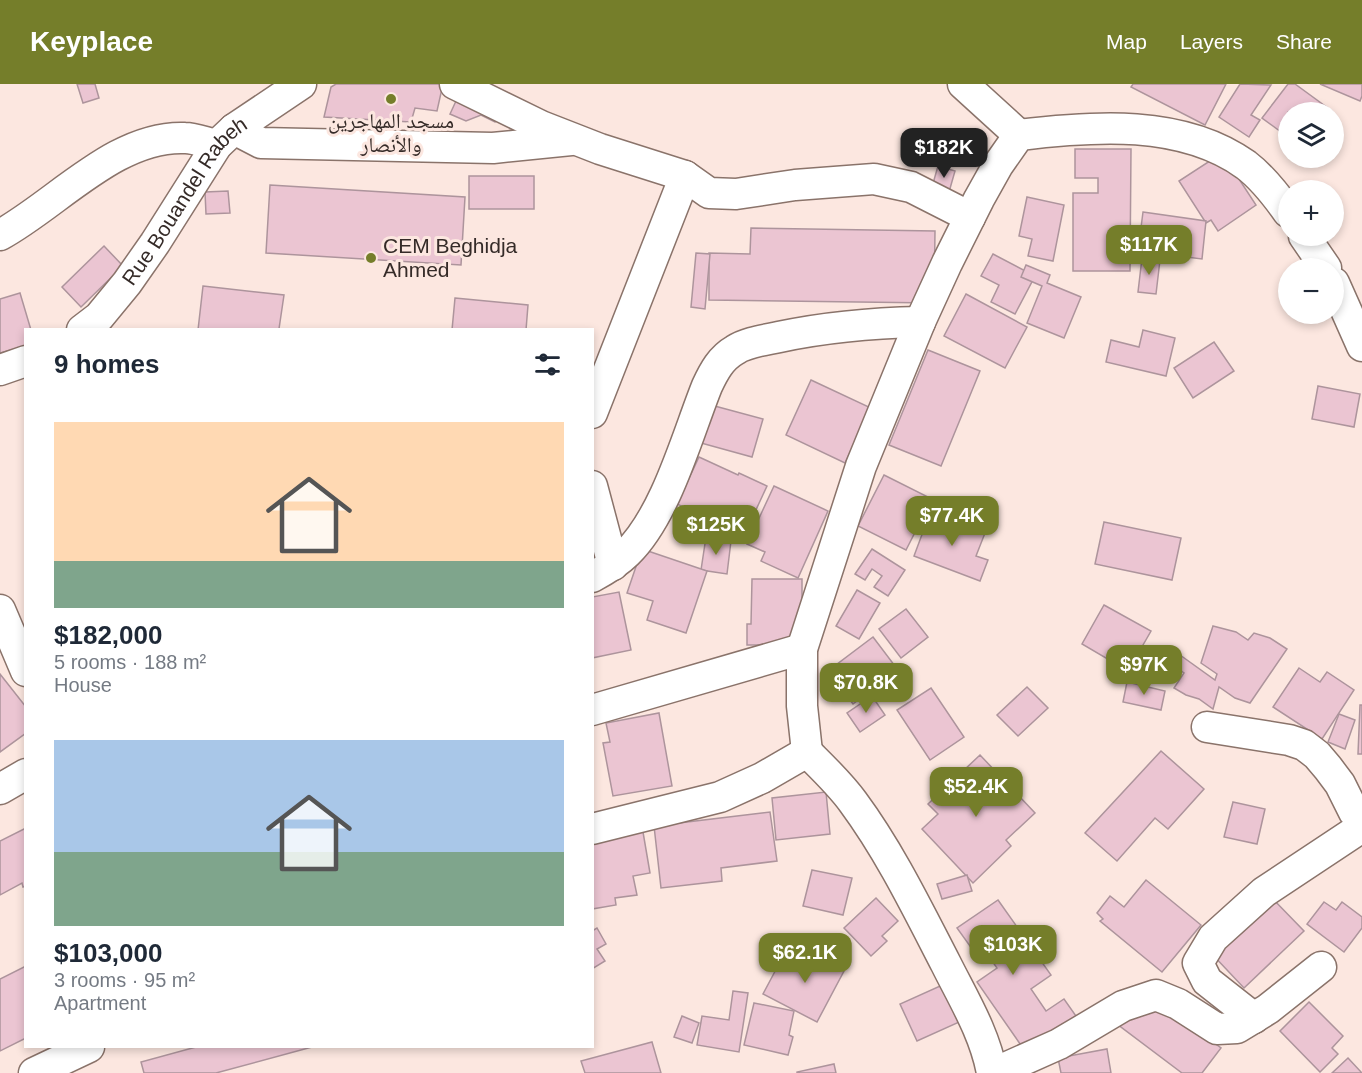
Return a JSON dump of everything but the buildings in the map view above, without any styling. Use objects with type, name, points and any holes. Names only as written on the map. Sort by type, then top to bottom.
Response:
[{"type":"street","name":"Rue Bouandel Rabeh","points":[[85,328],[99,317],[138,267],[226,137],[301,84]]},
{"type":"street","points":[[455,84],[541,126],[686,176],[709,193],[736,194],[795,185],[874,179],[911,187],[970,217]]},
{"type":"street","points":[[963,84],[1019,135]]},
{"type":"street","points":[[1278,198],[1270,186],[1245,165],[1214,147],[1185,137],[1150,130],[1115,129],[1067,129],[1019,135],[970,217],[920,322],[861,466],[802,649],[802,706],[807,752],[853,801],[878,839],[929,931],[978,1028],[993,1073],[1059,1044],[1123,1006],[1156,995],[1178,1004],[1217,1029],[1237,1028],[1268,1010],[1321,967]]},
{"type":"street","points":[[0,236],[103,164],[133,149],[163,140],[226,137],[261,143],[493,148],[577,140]]},
{"type":"street","points":[[594,408],[686,176]]},
{"type":"street","points":[[1344,306],[1362,346]]},
{"type":"street","points":[[594,503],[602,571],[628,552],[644,532],[669,487],[707,386],[723,358],[736,349],[753,343],[809,330],[862,324],[920,322]]},
{"type":"street","points":[[0,370],[24,362]]},
{"type":"street","points":[[9,610],[24,664]]},
{"type":"street","points":[[594,709],[802,649]]},
{"type":"street","points":[[1207,727],[1289,740],[1304,745],[1328,768],[1362,822]]},
{"type":"street","points":[[594,828],[720,797],[762,778],[807,752]]},
{"type":"street","points":[[0,789],[24,775]]},
{"type":"street","points":[[1254,1018],[1207,981],[1197,963],[1213,938],[1264,892],[1362,827]]},
{"type":"street","points":[[34,1073],[87,1048]]},
{"type":"place","name":"مسجد المهاجرين والأنصار","points":[[391,99]]},
{"type":"place","name":"CEM Beghidja Ahmed","points":[[371,258]]}]
